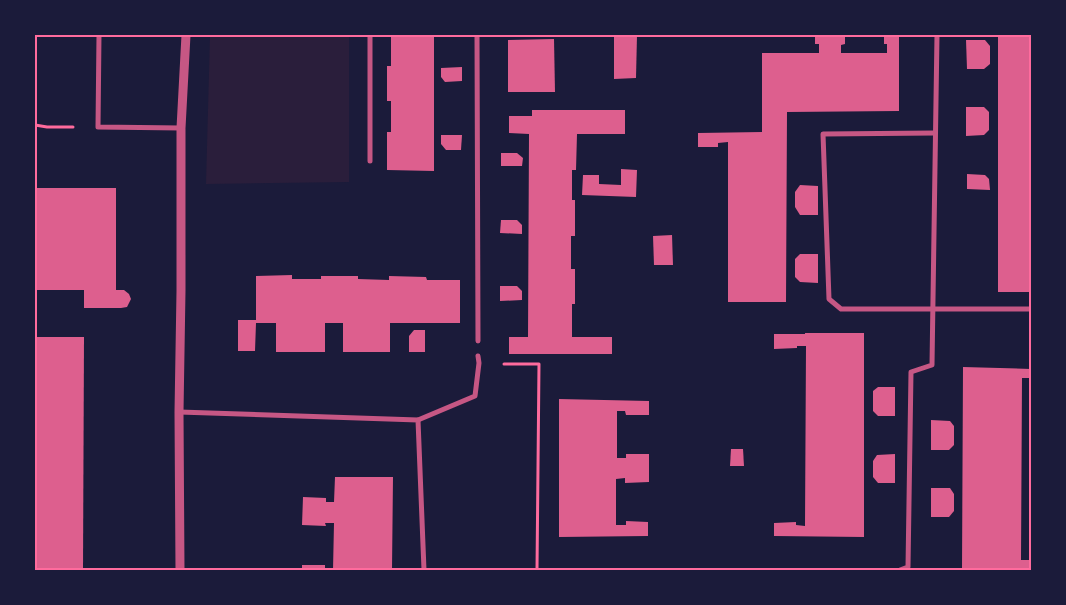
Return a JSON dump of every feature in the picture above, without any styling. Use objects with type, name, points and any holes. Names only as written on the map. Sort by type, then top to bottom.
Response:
[{"type":"street","points":[[99,35],[98,127],[181,128]]},
{"type":"street","points":[[180,570],[181,128],[186,35]]},
{"type":"street","points":[[370,35],[370,161]]},
{"type":"street","points":[[477,35],[478,341]]},
{"type":"street","points":[[900,570],[908,567],[911,372],[932,365],[937,35]]},
{"type":"street","points":[[935,133],[823,134],[829,299],[841,309],[1031,309]]},
{"type":"street","points":[[179,412],[418,420],[475,396],[478,359]]},
{"type":"street","points":[[418,420],[424,570]]},
{"type":"path","points":[[35,125],[48,127],[98,127]]},
{"type":"path","points":[[478,359],[539,364],[537,570]]},
{"type":"shaded area","points":[[210,35],[349,35],[349,182],[206,184]]},
{"type":"building","points":[[391,35],[434,35],[434,171],[387,170],[387,132],[391,132],[391,101],[387,101],[387,66],[391,66]]},
{"type":"building","points":[[614,35],[637,35],[636,78],[614,79]]},
{"type":"building","points":[[815,35],[845,35],[845,44],[841,45],[841,53],[887,53],[884,35],[899,35],[899,111],[787,112],[786,302],[728,302],[728,142],[718,143],[718,147],[698,147],[698,133],[762,132],[762,53],[819,53],[819,44],[815,44]]},
{"type":"building","points":[[998,35],[1031,35],[1031,292],[998,292]]},
{"type":"building","points":[[554,39],[555,92],[508,92],[508,40]]},
{"type":"building","points":[[966,40],[985,40],[990,46],[990,64],[984,69],[967,69]]},
{"type":"building","points":[[462,67],[462,81],[445,82],[441,77],[441,68]]},
{"type":"building","points":[[966,107],[984,107],[989,112],[989,130],[984,135],[966,136]]},
{"type":"building","points":[[532,110],[625,110],[625,134],[577,134],[576,170],[572,170],[572,200],[575,200],[575,236],[571,236],[571,269],[575,269],[575,304],[572,304],[572,337],[612,337],[612,354],[509,354],[509,337],[528,337],[529,134],[509,133],[509,116],[532,116]]},
{"type":"building","points":[[441,135],[462,135],[461,150],[446,150],[441,144]]},
{"type":"building","points":[[501,153],[517,153],[523,158],[522,166],[501,166]]},
{"type":"building","points":[[621,169],[637,170],[636,197],[582,195],[583,175],[599,175],[599,184],[621,185]]},
{"type":"building","points":[[967,174],[985,175],[989,179],[990,190],[967,189]]},
{"type":"building","points":[[800,185],[818,186],[818,215],[800,215],[795,207],[795,192]]},
{"type":"building","points":[[35,188],[116,188],[116,290],[124,290],[129,294],[131,299],[127,307],[84,308],[84,290],[35,290]]},
{"type":"building","points":[[501,220],[517,220],[522,225],[522,234],[500,233]]},
{"type":"building","points":[[672,235],[673,265],[654,265],[653,236]]},
{"type":"building","points":[[800,254],[818,254],[818,283],[800,282],[795,277],[795,259]]},
{"type":"building","points":[[292,275],[292,279],[321,279],[321,276],[358,276],[358,279],[389,280],[389,276],[426,277],[427,280],[460,280],[460,323],[390,323],[390,352],[343,352],[343,323],[325,323],[325,352],[276,352],[276,323],[256,323],[255,351],[238,351],[238,320],[256,320],[256,276]]},
{"type":"building","points":[[500,286],[517,286],[522,291],[522,300],[500,301]]},
{"type":"building","points":[[414,330],[425,330],[425,352],[409,352],[409,336]]},
{"type":"building","points":[[864,333],[864,537],[774,536],[774,523],[796,522],[796,525],[805,526],[806,346],[774,349],[774,334]]},
{"type":"building","points":[[35,337],[84,337],[83,570],[35,570]]},
{"type":"building","points":[[963,367],[1031,369],[1031,378],[1022,378],[1021,560],[1029,560],[1029,557],[1031,557],[1031,570],[962,570]]},
{"type":"building","points":[[878,387],[895,387],[895,416],[878,416],[873,411],[873,391]]},
{"type":"building","points":[[559,399],[649,401],[649,415],[626,415],[625,411],[617,411],[617,458],[626,458],[626,454],[649,454],[649,482],[625,483],[625,478],[616,479],[616,525],[626,525],[626,521],[648,522],[648,536],[559,537]]},
{"type":"building","points":[[931,420],[950,421],[954,426],[954,445],[949,450],[931,450]]},
{"type":"building","points":[[731,449],[743,449],[744,466],[730,466]]},
{"type":"building","points":[[895,454],[895,483],[878,483],[873,477],[873,461],[877,455]]},
{"type":"building","points":[[335,477],[393,477],[392,570],[333,570],[334,523],[325,523],[326,526],[302,525],[303,497],[326,498],[326,502],[334,502]]},
{"type":"building","points":[[931,488],[950,488],[954,494],[954,511],[949,517],[931,517]]},
{"type":"building","points":[[302,565],[325,565],[325,570],[302,570]]}]
